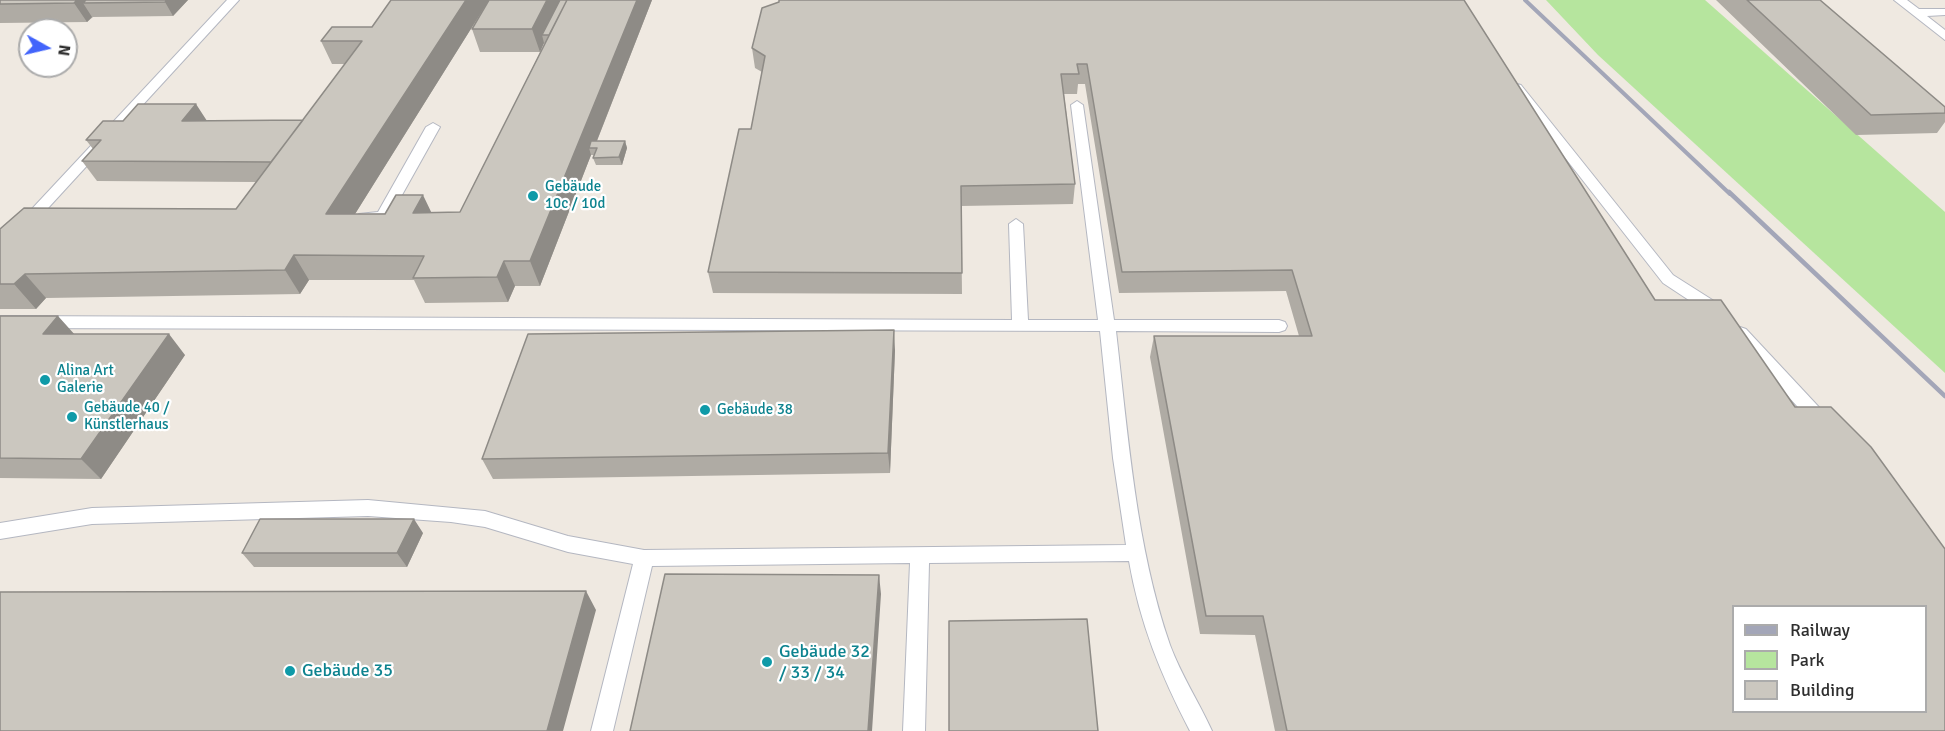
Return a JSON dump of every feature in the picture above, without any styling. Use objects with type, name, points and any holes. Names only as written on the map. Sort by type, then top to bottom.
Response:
[{"type":"lane","points":[[0,252],[233,0]]},
{"type":"lane","points":[[1900,0],[1945,36]]},
{"type":"lane","points":[[1916,13],[1945,12]]},
{"type":"lane","points":[[1506,74],[1668,279],[1723,315],[1834,434]]},
{"type":"lane","points":[[1077,105],[1107,325],[1121,449],[1137,553],[1144,588],[1161,645],[1177,684],[1201,731]]},
{"type":"lane","points":[[354,217],[383,217],[433,127]]},
{"type":"lane","points":[[35,214],[58,214]]},
{"type":"lane","points":[[1016,224],[1020,325]]},
{"type":"lane","points":[[0,322],[1279,326]]},
{"type":"lane","points":[[0,531],[92,516],[368,508],[485,519],[568,544],[644,558],[1137,553]]},
{"type":"lane","points":[[914,731],[920,555]]},
{"type":"lane","points":[[602,731],[644,558]]},
{"type":"green space","points":[[1546,0],[1705,0],[1945,212],[1945,373],[1598,55]]},
{"type":"building","points":[[0,0],[77,0],[74,3],[0,4]]},
{"type":"building","points":[[86,0],[167,0],[165,2],[83,3]]},
{"type":"building","points":[[391,0],[466,0],[326,214],[385,214],[396,195],[423,195],[413,213],[460,212],[567,0],[637,0],[530,261],[504,261],[497,277],[413,278],[424,256],[294,255],[285,270],[25,274],[14,284],[0,284],[0,229],[24,208],[236,209],[362,41],[321,41],[332,27],[372,27]]},
{"type":"building","points":[[489,0],[547,0],[532,29],[472,29]]},
{"type":"building","points":[[560,0],[567,0],[549,35],[542,35]]},
{"type":"building","points":[[779,0],[1464,0],[1655,300],[1721,300],[1795,407],[1831,407],[1871,447],[1945,549],[1945,731],[1287,731],[1263,616],[1206,616],[1154,336],[1312,336],[1292,270],[1122,272],[1087,64],[1077,64],[1079,74],[1061,74],[1075,184],[961,186],[962,273],[708,272],[739,129],[751,129],[765,56],[752,48],[762,8],[779,2]]},
{"type":"building","points":[[1747,0],[1820,0],[1945,107],[1945,113],[1871,115]]},
{"type":"building","points":[[138,104],[196,104],[182,121],[303,120],[271,162],[82,161],[101,140],[86,140],[103,121],[123,121]]},
{"type":"building","points":[[591,141],[625,141],[619,157],[593,158],[597,148],[589,148]]},
{"type":"building","name":"Gebäude 40 / Künstlerhaus","points":[[0,316],[58,316],[43,334],[169,334],[81,459],[0,458]]},
{"type":"building","name":"Gebäude 38","points":[[894,330],[888,453],[482,459],[528,334]]},
{"type":"building","points":[[260,519],[414,519],[397,553],[242,553]]},
{"type":"building","name":"Gebäude 32 / 33 / 34","points":[[665,574],[879,575],[868,731],[630,731]]},
{"type":"building","name":"Gebäude 35","points":[[586,591],[547,731],[0,731],[0,592]]},
{"type":"building","points":[[1087,619],[1098,731],[949,731],[949,621]]},
{"type":"railway","points":[[1525,0],[1730,194]]},
{"type":"railway","points":[[1729,192],[1945,396]]},
{"type":"place","name":"Gebäude 10c / 10d","points":[[533,196]]},
{"type":"place","name":"Alina Art Galerie","points":[[45,380]]},
{"type":"place","name":"Gebäude 38","points":[[705,410]]},
{"type":"place","name":"Gebäude 40 / Künstlerhaus","points":[[72,417]]},
{"type":"place","name":"Gebäude 32 / 33 / 34","points":[[767,662]]},
{"type":"place","name":"Gebäude 35","points":[[290,671]]}]
